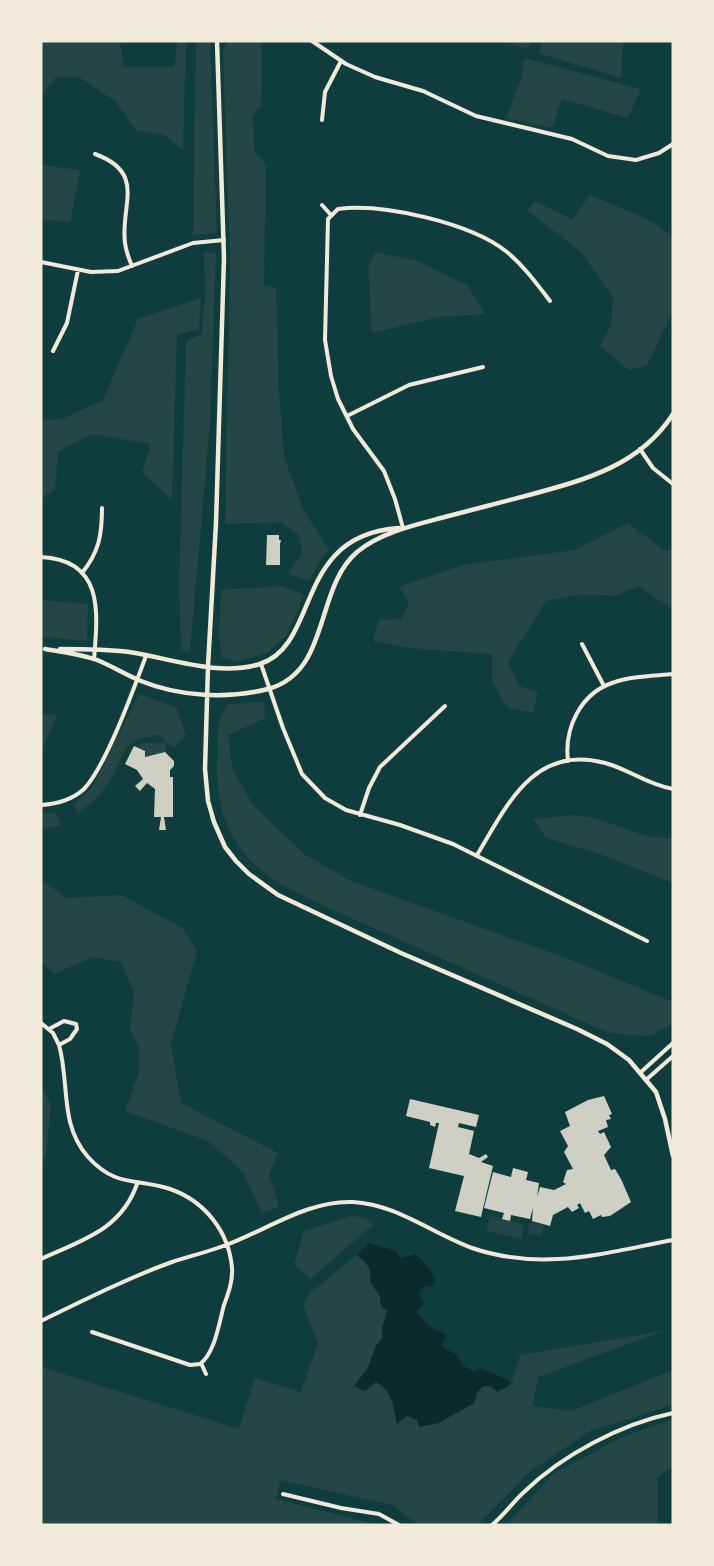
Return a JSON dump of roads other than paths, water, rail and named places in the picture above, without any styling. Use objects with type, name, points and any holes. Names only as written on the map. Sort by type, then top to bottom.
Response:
[{"type":"street","points":[[217,41],[224,240],[216,523],[208,666],[205,769],[210,812],[229,853],[249,874],[268,889],[290,902],[593,1037],[620,1052],[647,1079],[661,1105],[673,1156]]},
{"type":"street","points":[[312,41],[341,60],[375,77],[422,91],[476,116],[553,133],[619,158],[643,158],[672,146]]},
{"type":"street","points":[[322,120],[325,92],[341,60]]},
{"type":"street","points":[[95,154],[116,164],[125,177],[128,198],[125,243],[132,266]]},
{"type":"street","points":[[322,205],[331,215]]},
{"type":"street","points":[[403,528],[395,499],[384,471],[347,416],[333,384],[325,340],[327,226],[331,215],[343,208],[396,210],[470,233],[506,251],[550,301]]},
{"type":"street","points":[[41,262],[78,270],[106,273],[132,266],[193,243],[224,240]]},
{"type":"street","points":[[53,352],[67,322],[78,270]]},
{"type":"street","points":[[347,416],[409,385],[483,368]]},
{"type":"street","points":[[43,649],[95,649],[208,666],[249,666],[260,664],[272,657],[289,640],[319,575],[336,554],[360,538],[581,481],[609,470],[640,449],[661,430],[673,414]]},
{"type":"street","points":[[640,449],[653,468],[673,484]]},
{"type":"street","points":[[82,573],[94,557],[101,541],[102,508]]},
{"type":"street","points":[[43,649],[94,659],[137,680],[168,689],[207,694],[241,694],[270,688],[289,679],[310,656],[330,593],[348,562],[373,542],[403,528]]},
{"type":"street","points":[[41,557],[61,560],[82,573],[91,585],[96,600],[94,659]]},
{"type":"street","points":[[582,644],[604,686]]},
{"type":"street","points":[[41,805],[69,799],[89,783],[137,680],[146,656]]},
{"type":"street","points":[[260,664],[302,774],[325,798],[346,810],[421,832],[477,855],[647,941]]},
{"type":"street","points":[[568,761],[568,741],[575,715],[589,697],[604,686],[628,679],[673,674]]},
{"type":"street","points":[[360,815],[369,788],[380,767],[445,706]]},
{"type":"street","points":[[477,855],[511,799],[524,782],[552,765],[568,761],[606,763],[643,781],[673,789]]},
{"type":"street","points":[[49,1029],[64,1021],[76,1024],[77,1029],[73,1036],[59,1045]]},
{"type":"street","points":[[41,1023],[49,1029],[59,1045],[64,1070],[66,1113],[76,1141],[97,1166],[117,1178],[137,1184],[168,1188],[190,1198],[208,1213],[222,1232],[232,1268],[231,1284],[210,1350],[201,1363]]},
{"type":"street","points":[[641,1072],[673,1043]]},
{"type":"street","points":[[647,1079],[673,1056]]},
{"type":"street","points":[[41,1259],[97,1233],[111,1223],[128,1206],[137,1184]]},
{"type":"street","points":[[41,1321],[160,1267],[226,1245],[311,1209],[345,1202],[380,1207],[471,1248],[528,1260],[572,1260],[673,1240]]},
{"type":"street","points":[[92,1332],[190,1364],[201,1363]]},
{"type":"street","points":[[201,1363],[206,1374]]},
{"type":"street","points":[[492,1525],[524,1491],[558,1463],[633,1426],[673,1413]]},
{"type":"street","points":[[283,1494],[341,1508],[379,1514],[399,1525]]}]
